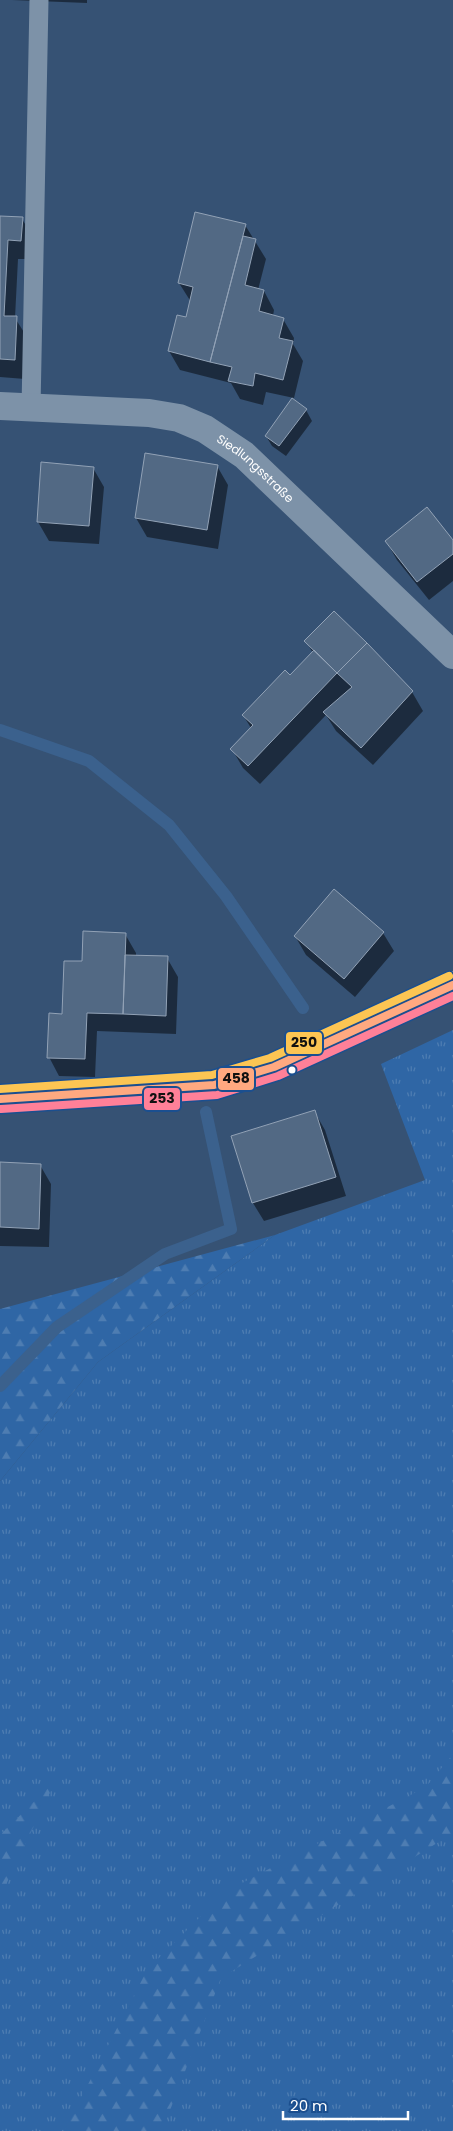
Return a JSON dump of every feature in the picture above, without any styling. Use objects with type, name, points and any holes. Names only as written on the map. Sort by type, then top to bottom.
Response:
[{"type":"street","name":"Siedlungsstraße","points":[[0,406],[149,413],[179,418],[205,429],[244,455],[453,655]]},
{"type":"street","points":[[0,1099],[214,1085],[281,1064],[453,985]]},
{"type":"lane","points":[[31,408],[40,0]]},
{"type":"green space","points":[[453,1030],[453,2131],[0,2131],[0,1481],[98,1362],[275,1235],[425,1180],[381,1064]]},
{"type":"green space","points":[[275,1235],[98,1362],[0,1481],[0,1309]]},
{"type":"green space","points":[[453,1754],[453,1833],[221,1978],[162,2131],[64,2131],[147,1970],[225,1892],[426,1787]]},
{"type":"green space","points":[[56,1780],[0,1897],[0,1835]]},
{"type":"building","points":[[195,212],[246,224],[210,362],[168,351],[177,315],[186,317],[193,287],[178,283]]},
{"type":"building","points":[[0,216],[23,217],[21,241],[8,240],[4,316],[17,316],[15,360],[0,359]]},
{"type":"building","points":[[243,236],[256,239],[245,285],[264,290],[259,311],[284,318],[279,338],[293,341],[283,380],[255,373],[253,386],[228,381],[232,367],[210,362]]},
{"type":"building","points":[[292,398],[307,409],[279,446],[265,436]]},
{"type":"building","points":[[145,453],[218,465],[207,530],[135,518]]},
{"type":"building","points":[[41,462],[94,467],[89,526],[37,522]]},
{"type":"building","points":[[427,507],[453,540],[453,554],[417,582],[385,541]]},
{"type":"building","points":[[334,611],[367,643],[337,673],[304,641]]},
{"type":"building","points":[[367,643],[413,691],[361,748],[323,712],[352,687],[337,673]]},
{"type":"building","points":[[314,650],[337,673],[248,766],[230,749],[253,725],[242,715],[285,670],[290,675]]},
{"type":"building","points":[[334,889],[384,932],[344,979],[294,936]]},
{"type":"building","points":[[83,931],[126,933],[123,1014],[87,1013],[85,1059],[47,1058],[49,1013],[62,1014],[64,961],[82,961]]},
{"type":"building","points":[[125,955],[168,956],[166,1016],[123,1014]]},
{"type":"building","points":[[315,1110],[336,1177],[252,1203],[231,1136]]},
{"type":"building","points":[[0,1162],[41,1164],[39,1229],[0,1227]]},
{"type":"waterway","points":[[0,730],[89,761],[169,825],[226,896],[303,1008]]},
{"type":"waterway","points":[[0,1386],[57,1327],[165,1254],[231,1229],[206,1112]]},
{"type":"transit line","name":"250","points":[[0,1089],[212,1075],[270,1058],[449,976]]},
{"type":"transit line","name":"458","points":[[0,1099],[214,1085],[274,1067],[453,985]]},
{"type":"transit line","name":"253","points":[[1,1109],[217,1095],[278,1076],[453,996]]}]
